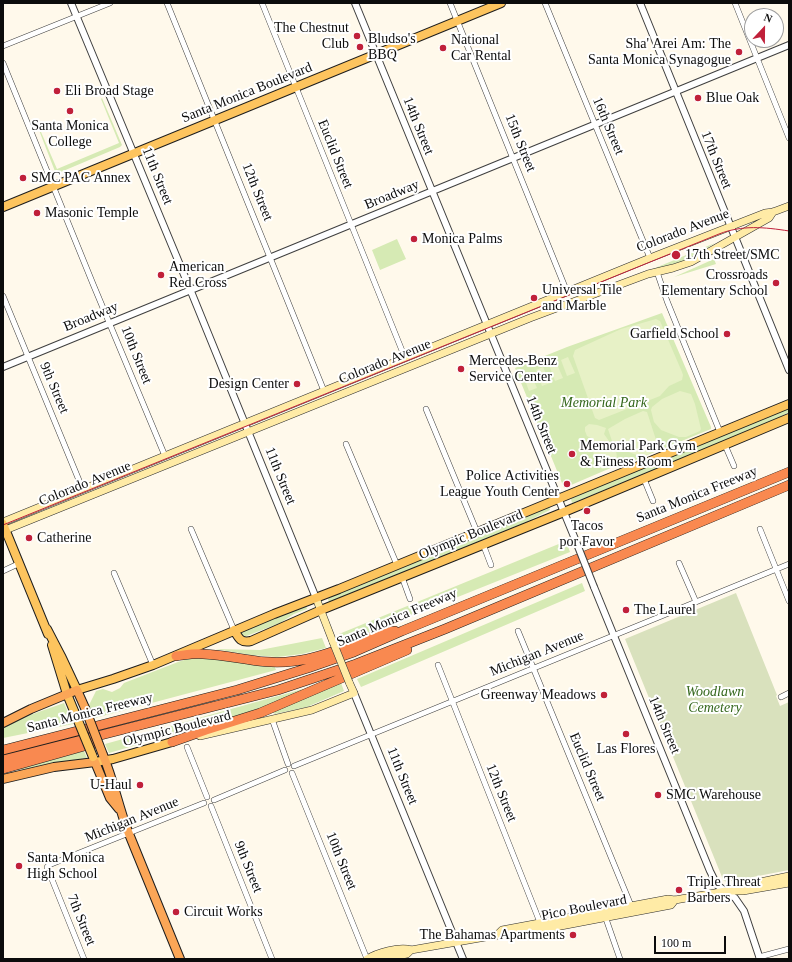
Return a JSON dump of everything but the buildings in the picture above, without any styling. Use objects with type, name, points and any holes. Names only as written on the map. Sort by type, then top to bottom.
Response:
[{"type":"highway","points":[[750,488],[789,467]]},
{"type":"highway","name":"Santa Monica Freeway","points":[[3,750],[170,707],[301,670],[354,652],[789,472]]},
{"type":"highway","name":"Santa Monica Freeway","points":[[3,760],[278,690],[356,664],[444,630],[789,485]]},
{"type":"highway","points":[[741,506],[758,503],[789,491]]},
{"type":"highway","points":[[172,742],[260,713],[309,693],[422,644],[444,630]]},
{"type":"highway","points":[[176,656],[201,653],[255,661],[296,661],[350,646],[384,632],[402,631]]},
{"type":"highway","points":[[77,690],[118,797],[119,810]]},
{"type":"highway","name":"Olympic Boulevard","points":[[31,709],[77,690]]},
{"type":"highway","points":[[3,723],[31,709]]},
{"type":"highway","points":[[3,769],[76,748],[162,720]]},
{"type":"highway","points":[[3,744],[33,742]]},
{"type":"highway","points":[[94,760],[110,798],[119,810],[180,959]]},
{"type":"highway","name":"Olympic Boulevard","points":[[3,779],[54,767],[94,760]]},
{"type":"main road","name":"Santa Monica Boulevard","points":[[3,207],[501,3]]},
{"type":"main road","name":"Colorado Avenue","points":[[4,527],[83,490],[245,423],[650,258],[765,213],[773,212],[789,206]]},
{"type":"main road","name":"Colorado Avenue","points":[[4,527],[248,432],[491,333],[622,283],[691,262],[769,218],[773,212]]},
{"type":"main road","name":"Olympic Boulevard","points":[[77,690],[113,679],[176,656],[234,630],[316,598],[789,404]]},
{"type":"main road","name":"Olympic Boulevard","points":[[234,630],[240,640],[244,642],[251,641],[321,610],[564,512],[789,418]]},
{"type":"main road","points":[[4,527],[46,629],[67,694],[94,760]]},
{"type":"main road","name":"11th Street","points":[[316,598],[354,693]]},
{"type":"main road","points":[[46,629],[77,690]]},
{"type":"main road","name":"Olympic Boulevard","points":[[94,760],[312,710],[354,693]]},
{"type":"main road","name":"Olympic Boulevard","points":[[3,719],[31,709]]},
{"type":"main road","name":"Pico Boulevard","points":[[365,959],[374,954],[406,948],[411,950],[497,935],[502,930],[542,926],[632,909],[668,899],[675,900],[726,891],[741,886],[789,876]]},
{"type":"main road","name":"Pico Boulevard","points":[[726,891],[744,892],[789,883]]},
{"type":"main road","name":"Pico Boulevard","points":[[381,959],[407,954],[411,950]]},
{"type":"main road","points":[[365,959],[370,959]]},
{"type":"street","name":"11th Street","points":[[71,3],[316,598]]},
{"type":"street","points":[[3,46],[110,3]]},
{"type":"street","name":"12th Street","points":[[167,3],[324,391]]},
{"type":"street","name":"Euclid Street","points":[[262,3],[405,358]]},
{"type":"street","name":"14th Street","points":[[355,3],[710,871],[717,885],[735,898],[744,911],[760,958]]},
{"type":"street","name":"15th Street","points":[[450,3],[567,292]]},
{"type":"street","name":"16th Street","points":[[545,3],[650,258]]},
{"type":"street","name":"17th Street","points":[[640,3],[789,370]]},
{"type":"street","points":[[734,3],[789,138]]},
{"type":"street","name":"Broadway","points":[[3,367],[190,289],[432,192],[789,45]]},
{"type":"street","name":"10th Street","points":[[3,63],[165,456]]},
{"type":"street","points":[[657,272],[720,432]]},
{"type":"street","name":"9th Street","points":[[3,296],[83,490]]},
{"type":"street","points":[[426,409],[477,532]]},
{"type":"street","points":[[346,444],[396,565]]},
{"type":"street","points":[[725,445],[734,466]]},
{"type":"street","points":[[644,479],[653,501]]},
{"type":"street","points":[[192,529],[234,630]]},
{"type":"street","points":[[760,529],[789,601]]},
{"type":"street","points":[[483,544],[491,566]]},
{"type":"street","points":[[679,563],[696,602]]},
{"type":"street","points":[[3,571],[18,564]]},
{"type":"street","name":"Michigan Avenue","points":[[294,766],[789,564]]},
{"type":"street","points":[[114,573],[153,665]]},
{"type":"street","points":[[402,578],[410,599]]},
{"type":"street","name":"Euclid Street","points":[[518,631],[632,909]]},
{"type":"street","name":"12th Street","points":[[438,665],[542,926]]},
{"type":"street","name":"11th Street","points":[[354,693],[463,959]]},
{"type":"street","points":[[781,697],[789,693]]},
{"type":"street","points":[[272,719],[288,764]]},
{"type":"street","points":[[187,747],[207,796]]},
{"type":"street","points":[[285,770],[288,773],[292,773],[294,770],[294,766],[292,764],[288,764]]},
{"type":"street","points":[[207,796],[204,803],[211,806],[214,800],[285,770],[285,766],[288,764]]},
{"type":"street","name":"10th Street","points":[[292,773],[365,959]]},
{"type":"street","points":[[207,796],[212,797],[214,800]]},
{"type":"street","name":"Michigan Avenue","points":[[47,867],[204,803]]},
{"type":"street","name":"9th Street","points":[[211,806],[272,959]]},
{"type":"street","name":"7th Street","points":[[47,867],[84,959]]},
{"type":"street","points":[[605,914],[620,959]]},
{"type":"street","points":[[760,958],[789,949]]},
{"type":"green space","points":[[102,98],[122,145],[56,174],[37,125],[57,169],[119,143],[101,99]]},
{"type":"green space","points":[[397,239],[406,259],[380,270],[372,250]]},
{"type":"green space","points":[[715,243],[688,260],[648,271]]},
{"type":"green space","points":[[714,259],[716,264],[674,277]]},
{"type":"green space","name":"Memorial Park","points":[[662,313],[711,429],[623,465],[613,467],[564,488],[515,368],[567,347]]},
{"type":"green space","points":[[656,319],[660,321],[682,372],[682,380],[669,386],[660,396],[599,420],[595,418],[573,356],[575,350],[621,329]]},
{"type":"green space","points":[[568,357],[575,373],[567,376],[561,360]]},
{"type":"green space","points":[[556,362],[563,378],[555,381],[549,365]]},
{"type":"green space","points":[[543,367],[550,383],[542,386],[536,370]]},
{"type":"green space","points":[[530,372],[537,388],[529,391],[523,375]]},
{"type":"green space","points":[[680,391],[691,394],[701,429],[700,431],[686,437],[679,437],[661,430],[654,422],[651,410],[652,407],[662,399]]},
{"type":"green space","points":[[789,408],[789,412],[767,424],[572,503],[571,499],[587,491]]},
{"type":"green space","points":[[643,411],[647,412],[659,449],[642,457],[616,447],[613,444],[608,429]]},
{"type":"green space","points":[[589,424],[606,428],[604,434],[609,441],[608,445],[614,448],[617,456],[617,459],[610,462],[608,468],[602,469],[598,464],[589,442],[593,439],[587,436],[585,431],[585,427]]},
{"type":"green space","points":[[549,506],[550,510],[524,523],[329,602],[329,598],[342,592]]},
{"type":"green space","points":[[566,541],[570,552],[343,643],[339,634]]},
{"type":"green space","points":[[582,583],[585,591],[361,687],[357,679]]},
{"type":"green space","name":"Woodlawn Cemetery","points":[[736,593],[780,706],[789,702],[789,870],[727,882],[724,881],[722,877],[625,639]]},
{"type":"green space","points":[[306,605],[307,609],[294,614],[280,623],[244,637],[241,634],[241,631]]},
{"type":"green space","points":[[322,638],[326,648],[302,654],[277,657],[251,655],[215,649],[260,650]]},
{"type":"green space","points":[[196,656],[274,665],[276,670],[95,718],[89,705],[96,691],[103,689],[112,692],[120,688],[124,683]]},
{"type":"green space","points":[[341,683],[344,691],[307,707],[275,714],[273,712]]},
{"type":"green space","points":[[303,689],[303,691],[247,713],[109,753],[105,744]]},
{"type":"green space","points":[[64,703],[73,724],[3,738],[3,728],[30,715]]},
{"type":"green space","points":[[84,751],[87,758],[15,770]]},
{"type":"tram line","points":[[3,525],[719,234],[745,228],[789,231]]},
{"type":"place","name":"The Chestnut Club","points":[[357,36]]},
{"type":"place","name":"Bludso's BBQ","points":[[360,47]]},
{"type":"place","name":"National Car Rental","points":[[443,48]]},
{"type":"place","name":"Sha' Arei Am: The Santa Monica Synagogue","points":[[739,52]]},
{"type":"place","name":"Eli Broad Stage","points":[[57,91]]},
{"type":"place","name":"Blue Oak","points":[[698,98]]},
{"type":"place","name":"Santa Monica College","points":[[70,111]]},
{"type":"place","name":"SMC PAC Annex","points":[[23,178]]},
{"type":"place","name":"Masonic Temple","points":[[37,213]]},
{"type":"place","name":"Monica Palms","points":[[414,239]]},
{"type":"place","name":"17th Street/SMC","points":[[676,255]]},
{"type":"place","name":"American Red Cross","points":[[161,275]]},
{"type":"place","name":"Crossroads Elementary School","points":[[776,283]]},
{"type":"place","name":"Universal Tile and Marble","points":[[534,298]]},
{"type":"place","name":"Garfield School","points":[[727,334]]},
{"type":"place","name":"Mercedes-Benz Service Center","points":[[461,369]]},
{"type":"place","name":"Design Center","points":[[297,384]]},
{"type":"place","name":"Memorial Park Gym & Fitness Room","points":[[572,454]]},
{"type":"place","name":"Police Activities League Youth Center","points":[[567,484]]},
{"type":"place","name":"Tacos por Favor","points":[[587,511]]},
{"type":"place","name":"Catherine","points":[[29,538]]},
{"type":"place","name":"The Laurel","points":[[626,610]]},
{"type":"place","name":"Greenway Meadows","points":[[604,695]]},
{"type":"place","name":"Las Flores","points":[[626,734]]},
{"type":"place","name":"U-Haul","points":[[140,785]]},
{"type":"place","name":"SMC Warehouse","points":[[658,795]]},
{"type":"place","name":"Santa Monica High School","points":[[19,866]]},
{"type":"place","name":"Triple Threat Barbers","points":[[679,890]]},
{"type":"place","name":"Circuit Works","points":[[176,912]]},
{"type":"place","name":"The Bahamas Apartments","points":[[573,935]]}]
